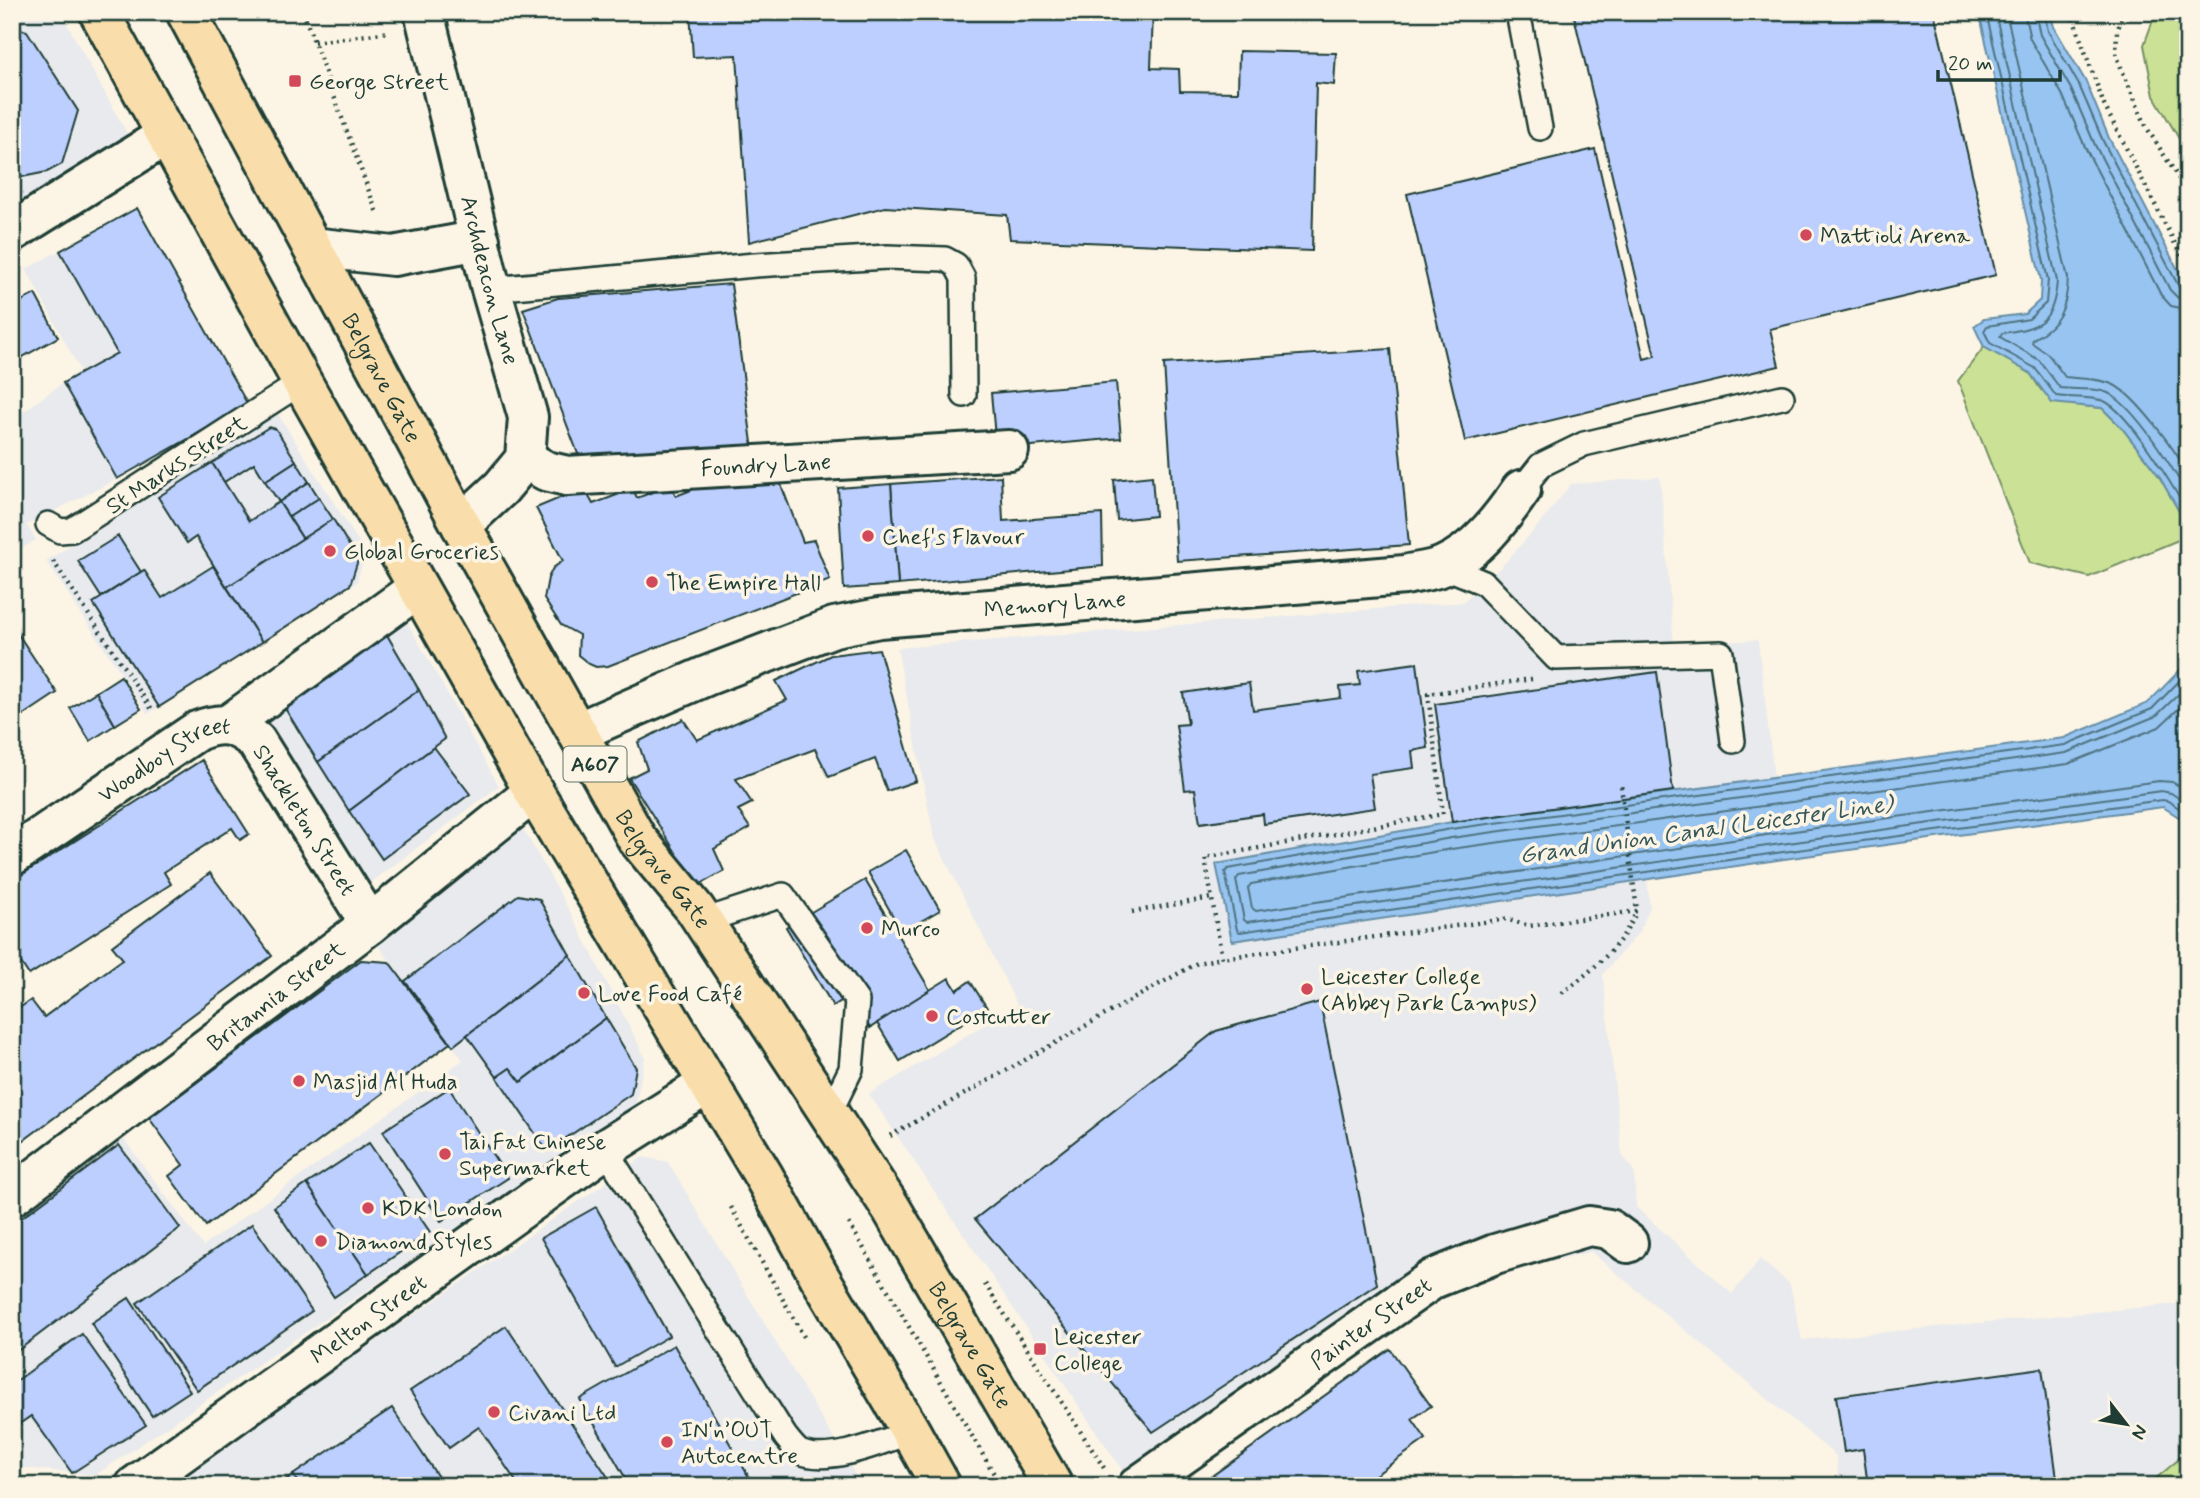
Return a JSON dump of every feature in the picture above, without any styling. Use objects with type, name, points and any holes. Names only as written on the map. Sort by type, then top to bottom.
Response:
[{"type":"main road","name":"A607","points":[[99,12],[302,382],[534,792],[708,1084],[941,1486]]},
{"type":"main road","name":"Belgrave Gate","points":[[186,12],[461,525],[637,839],[703,921],[891,1208],[1054,1486]]},
{"type":"street","name":"Archdeacon Lane","points":[[425,18],[491,289],[528,417],[525,459]]},
{"type":"street","points":[[12,232],[167,135]]},
{"type":"street","points":[[312,247],[393,256],[480,240]]},
{"type":"street","name":"Foundry Lane","points":[[525,459],[546,471],[567,476],[1009,450]]},
{"type":"street","points":[[461,525],[501,488],[525,459]]},
{"type":"street","name":"Memory Lane","points":[[577,732],[706,676],[834,626],[879,618],[1405,575],[1443,566],[1497,524],[1521,490]]},
{"type":"street","name":"Woodboy Street","points":[[12,856],[197,731],[216,724],[228,725],[418,588]]},
{"type":"street","name":"Shackleton Street","points":[[228,725],[243,731],[256,741],[370,924]]},
{"type":"street","name":"Britannia Street","points":[[12,1196],[370,924],[534,792]]},
{"type":"street","name":"Melton Street","points":[[135,1486],[605,1150],[708,1084]]},
{"type":"street","name":"Painter Street","points":[[1123,1480],[1433,1279],[1495,1254],[1589,1226],[1609,1229],[1628,1242]]},
{"type":"lane","points":[[1518,12],[1540,128]]},
{"type":"lane","points":[[491,289],[781,263],[887,257],[945,260],[956,265],[963,278],[964,395]]},
{"type":"lane","name":"St Marks Street","points":[[54,528],[72,530],[106,510],[302,382]]},
{"type":"lane","points":[[1521,490],[1541,465],[1584,444],[1783,397]]},
{"type":"lane","points":[[1443,566],[1484,583],[1556,658],[1721,653],[1733,741]]},
{"type":"lane","points":[[703,921],[783,895],[857,1002],[851,1069],[829,1114]]},
{"type":"lane","points":[[605,1150],[785,1436],[799,1451],[838,1454],[911,1432]]},
{"type":"path","points":[[303,12],[378,215]]},
{"type":"path","points":[[1290,12],[1349,16],[1399,16],[1409,12]]},
{"type":"path","points":[[2071,12],[2104,105],[2188,269]]},
{"type":"path","points":[[2124,12],[2117,31],[2116,53],[2122,70],[2147,128],[2188,193]]},
{"type":"path","points":[[314,42],[387,33],[425,18]]},
{"type":"path","points":[[54,528],[44,547],[155,714],[173,747]]},
{"type":"path","points":[[1222,958],[1205,858],[1443,814],[1428,694],[1560,675],[1556,658]]},
{"type":"path","points":[[1562,993],[1597,967],[1632,923],[1637,911],[1621,785]]},
{"type":"path","points":[[1132,912],[1211,898]]},
{"type":"path","points":[[895,1147],[888,1137],[1197,963],[1506,919],[1529,926],[1637,911]]},
{"type":"path","points":[[983,1280],[1123,1480]]},
{"type":"shaded area","points":[[12,12],[58,12],[65,20],[129,137],[12,210]]},
{"type":"shaded area","points":[[137,208],[248,405],[117,479],[27,525],[36,540],[12,554],[12,420],[80,370],[26,269]]},
{"type":"shaded area","points":[[278,414],[365,552],[357,582],[148,714],[46,561]]},
{"type":"shaded area","name":"Leicester College (Abbey Park Campus)","points":[[1660,477],[1674,644],[1758,640],[1774,777],[1638,796],[1650,907],[1639,932],[1603,974],[1622,1155],[1634,1171],[1636,1207],[1732,1294],[1760,1259],[1790,1284],[1802,1340],[2177,1304],[2188,1396],[2188,1486],[1839,1486],[1836,1456],[1591,1252],[1493,1273],[1460,1243],[1126,1476],[869,1094],[1017,1005],[934,837],[897,648],[1463,602],[1502,566],[1571,484]]},
{"type":"shaded area","points":[[399,607],[499,786],[368,885],[251,699]]},
{"type":"shaded area","points":[[520,823],[572,915],[645,1057],[635,1108],[96,1475],[12,1467],[12,1209],[117,1130],[203,1246],[463,1060],[374,940]]},
{"type":"shaded area","points":[[643,1157],[668,1162],[862,1486],[171,1486],[174,1480]]},
{"type":"green space","points":[[2156,12],[2188,12],[2188,154],[2154,96],[2144,45]]},
{"type":"green space","points":[[1984,347],[2030,373],[2041,390],[2083,406],[2102,408],[2122,428],[2159,476],[2188,527],[2188,536],[2089,577],[2030,563],[1958,381]]},
{"type":"green space","points":[[2188,1438],[2188,1486],[2147,1486],[2178,1460]]},
{"type":"water","points":[[1979,12],[2050,12],[2054,27],[2086,82],[2109,138],[2188,289],[2188,527],[2159,476],[2122,428],[2102,408],[2052,403],[2030,373],[1984,347],[1974,326],[1984,319],[2025,314],[2040,300],[2041,280]]},
{"type":"water","name":"Grand Union Canal (Leicester Line)","points":[[2188,662],[2188,823],[2163,807],[1784,859],[1232,941],[1216,864],[1452,822],[2064,738],[2148,703]]},
{"type":"building","points":[[690,12],[1153,12],[1151,68],[1179,69],[1180,91],[1238,92],[1239,51],[1336,53],[1334,85],[1316,83],[1312,251],[1010,239],[1007,215],[885,207],[749,242],[737,55],[693,57]]},
{"type":"building","name":"Mattioli Arena","points":[[1573,12],[1934,12],[1996,275],[1770,329],[1779,366],[1465,441],[1407,194],[1595,149],[1644,359],[1655,356]]},
{"type":"building","points":[[12,26],[27,31],[78,111],[62,164],[47,172],[12,179]]},
{"type":"building","points":[[137,208],[248,405],[117,479],[63,383],[117,353],[60,251]]},
{"type":"building","points":[[731,284],[754,458],[583,467],[523,309],[558,298]]},
{"type":"building","points":[[35,294],[58,337],[12,363],[12,306]]},
{"type":"building","points":[[1390,349],[1409,545],[1177,561],[1164,364]]},
{"type":"building","points":[[1116,382],[1121,438],[1020,447],[995,437],[991,393]]},
{"type":"building","points":[[269,427],[276,429],[296,461],[265,481],[254,463],[224,482],[212,463]]},
{"type":"building","points":[[296,461],[309,482],[279,502],[265,481]]},
{"type":"building","points":[[212,463],[249,521],[279,502],[303,539],[227,587],[196,537],[187,543],[158,497]]},
{"type":"building","points":[[1001,476],[1003,521],[1102,514],[1103,566],[898,585],[891,484]]},
{"type":"building","points":[[1152,476],[1155,516],[1117,520],[1114,480]]},
{"type":"building","points":[[720,479],[780,482],[803,542],[814,540],[830,580],[608,666],[596,667],[589,664],[578,655],[579,635],[561,625],[544,599],[553,568],[563,561],[536,508],[584,488],[593,504],[633,489],[637,498],[671,485],[676,496]]},
{"type":"building","points":[[309,482],[319,498],[289,517],[279,502]]},
{"type":"building","name":"Chef's Flavour","points":[[891,484],[898,585],[844,589],[838,488]]},
{"type":"building","points":[[319,498],[333,519],[303,539],[289,517]]},
{"type":"building","points":[[333,519],[358,560],[350,585],[262,642],[227,587]]},
{"type":"building","points":[[118,536],[141,572],[101,597],[78,561]]},
{"type":"building","points":[[213,566],[262,642],[159,707],[93,603],[144,570],[162,598]]},
{"type":"building","points":[[12,625],[57,693],[12,723]]},
{"type":"building","points":[[383,628],[419,690],[318,762],[278,697]]},
{"type":"building","points":[[879,649],[916,781],[887,791],[875,759],[829,777],[815,749],[736,779],[752,803],[738,810],[750,828],[714,849],[724,871],[697,886],[629,778],[647,769],[638,742],[683,719],[697,740],[787,700],[776,681],[831,655]]},
{"type":"building","points":[[1417,663],[1428,748],[1412,751],[1414,768],[1370,774],[1375,808],[1264,824],[1263,814],[1200,823],[1195,789],[1185,790],[1176,725],[1188,724],[1183,693],[1249,683],[1253,710],[1341,698],[1340,687],[1360,685],[1358,671]]},
{"type":"building","points":[[1657,672],[1673,791],[1452,822],[1435,704]]},
{"type":"building","points":[[121,676],[141,709],[115,725],[96,692]]},
{"type":"building","points":[[419,690],[445,739],[349,811],[318,762]]},
{"type":"building","points":[[96,692],[115,725],[90,741],[70,708]]},
{"type":"building","points":[[434,747],[470,794],[382,859],[349,811]]},
{"type":"building","points":[[202,760],[249,834],[240,840],[232,828],[164,872],[171,884],[29,975],[12,949],[12,881]]},
{"type":"building","points":[[906,850],[940,910],[902,932],[868,872]]},
{"type":"building","points":[[210,873],[272,956],[12,1149],[12,1013],[31,1000],[44,1017],[123,959],[112,946]]},
{"type":"building","points":[[865,880],[930,990],[870,1028],[851,995],[833,1006],[786,927]]},
{"type":"building","points":[[518,895],[539,899],[570,955],[453,1046],[405,981]]},
{"type":"building","points":[[570,955],[606,1018],[521,1082],[510,1068],[497,1077],[467,1035]]},
{"type":"building","name":"Masjid Al Huda","points":[[361,960],[389,962],[450,1043],[206,1226],[169,1176],[183,1165],[149,1118]]},
{"type":"building","name":"Costcutter","points":[[949,978],[957,990],[970,981],[987,1008],[900,1061],[877,1023]]},
{"type":"building","points":[[1320,1002],[1377,1284],[1153,1432],[975,1219],[1216,1031]]},
{"type":"building","points":[[606,1018],[636,1068],[631,1094],[547,1151],[497,1077],[510,1068],[521,1082]]},
{"type":"building","name":"Tai Fat Chinese Supermarket","points":[[449,1088],[508,1178],[441,1221],[383,1131]]},
{"type":"building","name":"KDK London","points":[[369,1143],[430,1232],[368,1274],[307,1184]]},
{"type":"building","points":[[119,1145],[180,1228],[12,1355],[12,1225]]},
{"type":"building","name":"Diamond Styles","points":[[307,1184],[368,1274],[334,1297],[274,1207]]},
{"type":"building","points":[[596,1207],[669,1336],[615,1367],[541,1238]]},
{"type":"building","points":[[252,1224],[312,1311],[197,1390],[137,1303]]},
{"type":"building","points":[[129,1298],[190,1391],[152,1416],[91,1323]]},
{"type":"building","name":"Civani Ltd","points":[[506,1326],[614,1486],[519,1486],[479,1427],[449,1448],[410,1391]]},
{"type":"building","points":[[82,1334],[146,1425],[72,1473],[31,1416],[12,1429],[12,1384]]},
{"type":"building","name":"IN‘n’OUT Autocentre","points":[[674,1345],[754,1486],[630,1486],[580,1399]]},
{"type":"building","points":[[1390,1349],[1431,1406],[1412,1419],[1426,1439],[1360,1486],[1203,1486],[1202,1483]]},
{"type":"building","points":[[2042,1368],[2058,1486],[1868,1486],[1863,1449],[1844,1452],[1836,1396]]},
{"type":"building","points":[[392,1408],[444,1486],[300,1486],[293,1475]]},
{"type":"building","points":[[293,1475],[300,1486],[276,1486]]},
{"type":"place","name":"George Street","points":[[295,81]]},
{"type":"place","name":"Mattioli Arena","points":[[1806,235]]},
{"type":"place","name":"Chef's Flavour","points":[[868,536]]},
{"type":"place","name":"Global Groceries","points":[[330,551]]},
{"type":"place","name":"The Empire Hall","points":[[652,582]]},
{"type":"place","name":"Murco","points":[[867,928]]},
{"type":"place","name":"Leicester College (Abbey Park Campus)","points":[[1307,989]]},
{"type":"place","name":"Love Food Café","points":[[584,993]]},
{"type":"place","name":"Costcutter","points":[[932,1016]]},
{"type":"place","name":"Masjid Al Huda","points":[[299,1081]]},
{"type":"place","name":"Tai Fat Chinese Supermarket","points":[[445,1154]]},
{"type":"place","name":"KDK London","points":[[368,1208]]},
{"type":"place","name":"Diamond Styles","points":[[321,1241]]},
{"type":"place","name":"Leicester College","points":[[1040,1349]]},
{"type":"place","name":"Civani Ltd","points":[[494,1412]]},
{"type":"place","name":"IN‘n’OUT Autocentre","points":[[667,1442]]}]
